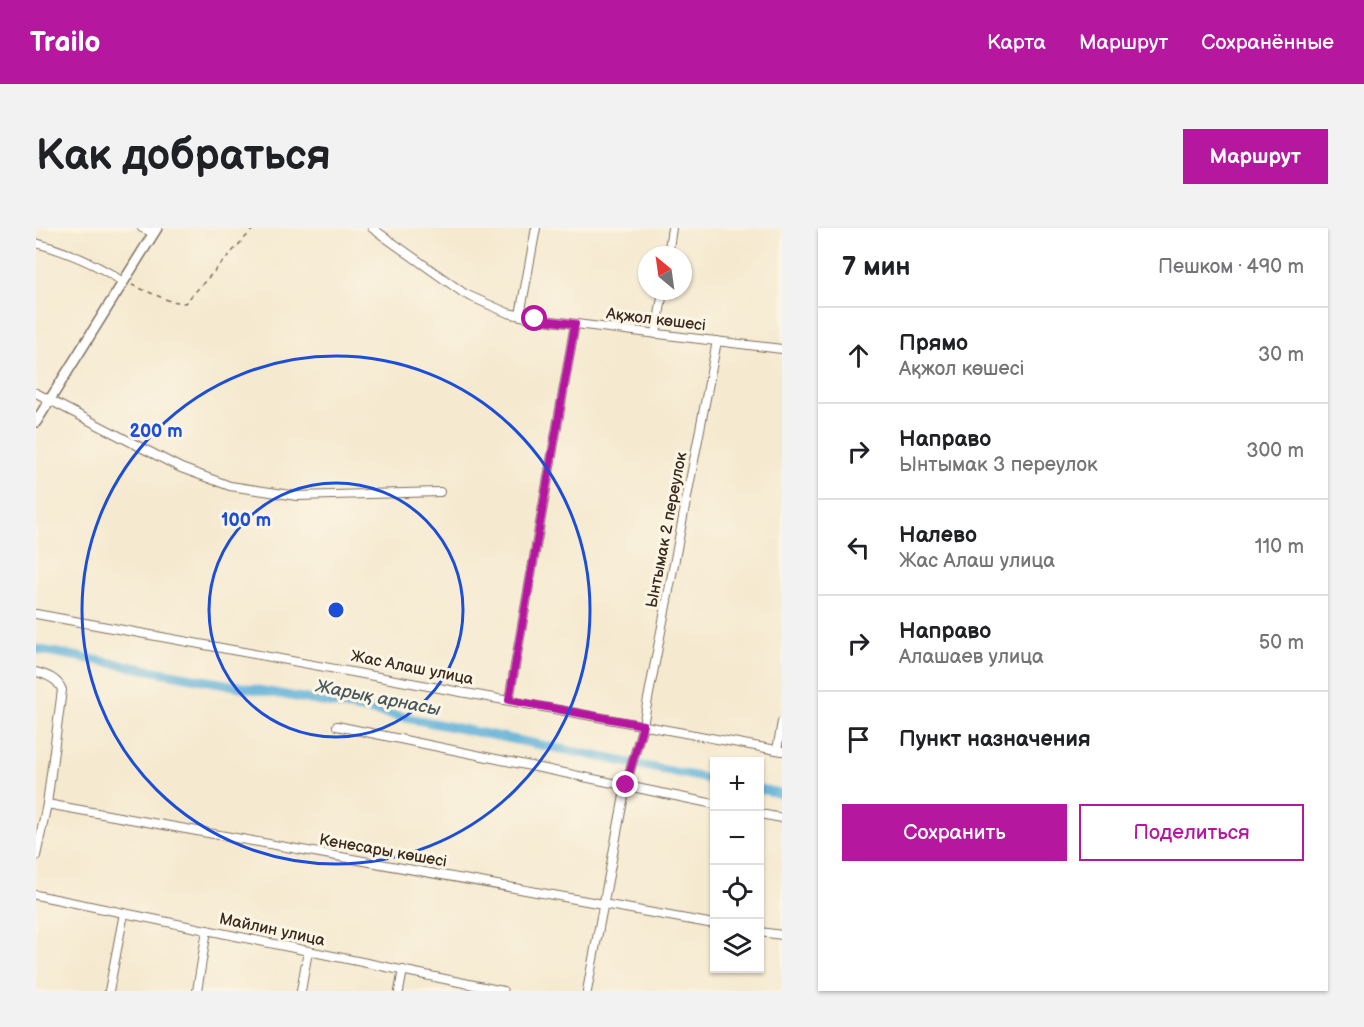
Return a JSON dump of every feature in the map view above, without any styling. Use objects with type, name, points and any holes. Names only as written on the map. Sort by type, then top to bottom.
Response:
[{"type":"street","points":[[36,422],[156,231],[142,228]]},
{"type":"street","name":"Ақжол көшесі","points":[[372,228],[465,294],[508,313],[575,324],[782,349]]},
{"type":"street","points":[[520,315],[536,228]]},
{"type":"street","points":[[669,246],[672,228]]},
{"type":"street","points":[[36,243],[65,251],[102,267],[123,282]]},
{"type":"street","points":[[656,334],[662,300]]},
{"type":"street","points":[[509,700],[575,324]]},
{"type":"street","name":"Ынтымак 2 переулок","points":[[587,991],[626,785],[643,725],[717,341]]},
{"type":"street","points":[[36,393],[182,468],[230,486],[297,496],[440,492]]},
{"type":"street","name":"Жас Алаш улица","points":[[36,614],[779,750]]},
{"type":"street","points":[[36,672],[55,680],[60,684],[62,690],[46,804],[36,856]]},
{"type":"street","points":[[779,750],[782,722]]},
{"type":"street","points":[[337,726],[710,803]]},
{"type":"street","name":"Кенесары көшесі","points":[[46,804],[710,923]]},
{"type":"street","points":[[764,815],[782,818]]},
{"type":"street","name":"Майлин улица","points":[[36,895],[501,991]]},
{"type":"street","points":[[110,991],[124,913]]},
{"type":"street","points":[[197,991],[207,930]]},
{"type":"street","points":[[764,933],[782,935]]},
{"type":"street","points":[[301,991],[308,951]]},
{"type":"street","points":[[399,991],[403,970]]},
{"type":"path","points":[[123,282],[170,301],[185,303],[254,228]]},
{"type":"waterway","name":"Жарық арнасы","points":[[36,649],[393,715],[710,779]]},
{"type":"waterway","name":"Жарық арнасы","points":[[764,790],[782,794]]},
{"type":"route","points":[[535,319],[575,324],[509,700],[643,725],[626,785]]}]
